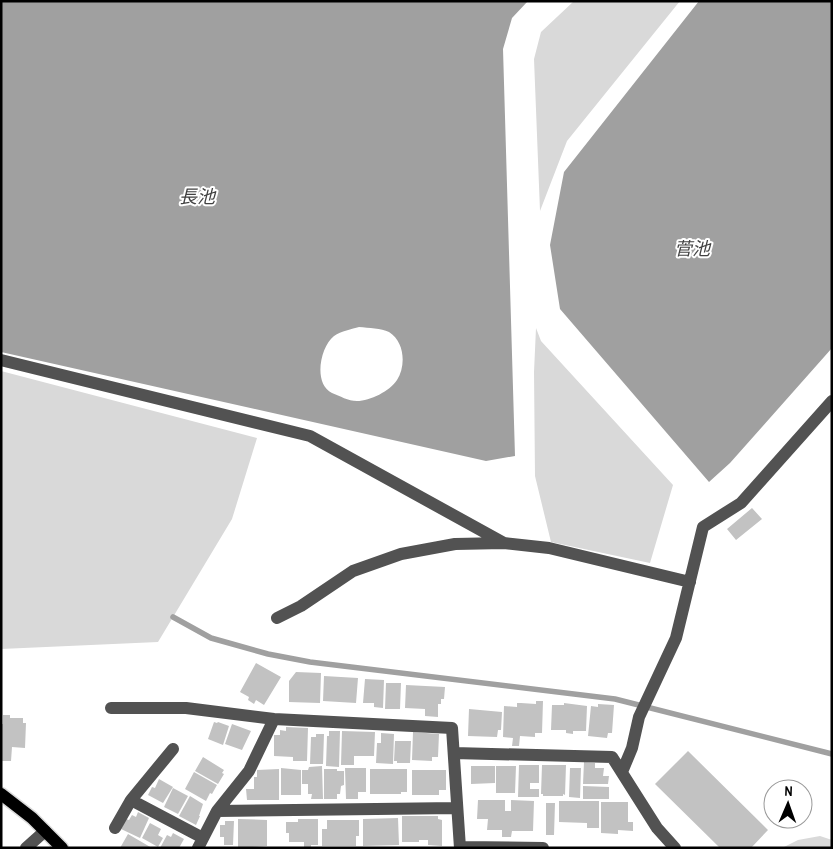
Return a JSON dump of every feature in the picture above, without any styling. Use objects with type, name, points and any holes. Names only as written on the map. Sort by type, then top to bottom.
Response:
[{"type":"main road","points":[[1,794],[62,848]]},
{"type":"street","points":[[1,360],[310,436],[504,543]]},
{"type":"street","points":[[622,772],[632,748],[639,717],[676,638],[703,527],[741,502],[832,401]]},
{"type":"street","points":[[277,618],[301,606],[353,571],[401,554],[455,544],[504,543],[549,548],[690,582]]},
{"type":"street","points":[[111,708],[186,708],[274,719],[452,728],[460,847],[543,848]]},
{"type":"street","points":[[131,800],[200,843],[217,811],[249,771],[274,719]]},
{"type":"street","points":[[115,828],[131,800],[173,749]]},
{"type":"street","points":[[454,753],[612,756],[657,828],[676,848]]},
{"type":"street","points":[[217,811],[457,808]]},
{"type":"street","points":[[26,848],[45,831]]},
{"type":"shaded area","points":[[574,1],[680,1],[567,141],[540,211],[534,59],[541,32]]},
{"type":"shaded area","points":[[536,328],[541,341],[673,485],[650,563],[551,542],[535,476],[534,372]]},
{"type":"shaded area","points":[[1,371],[257,438],[232,519],[158,642],[1,649]]},
{"type":"shaded area","points":[[820,836],[832,840],[832,848],[782,848],[798,840]]},
{"type":"water","name":"長池","points":[[1,1],[528,1],[512,18],[503,49],[515,456],[486,461],[1,352]],"holes":[[[359,327],[375,328],[389,332],[394,336],[401,348],[403,361],[400,374],[390,388],[374,397],[362,401],[354,401],[332,393],[326,388],[322,382],[321,365],[322,356],[329,341],[346,330]]]},
{"type":"water","name":"菅池","points":[[699,1],[832,1],[832,348],[730,463],[709,482],[560,309],[550,245],[564,172]]},
{"type":"building","points":[[752,508],[762,519],[736,540],[727,529]]},
{"type":"building","points":[[256,663],[281,677],[264,705],[256,700],[254,704],[248,700],[249,697],[240,692]]},
{"type":"building","points":[[296,672],[321,673],[320,703],[289,702],[289,681]]},
{"type":"building","points":[[324,676],[358,678],[356,703],[323,701]]},
{"type":"building","points":[[365,679],[384,680],[383,708],[374,707],[374,703],[363,703]]},
{"type":"building","points":[[386,683],[401,683],[400,709],[385,709]]},
{"type":"building","points":[[406,685],[445,687],[444,699],[441,699],[441,704],[438,704],[438,717],[425,716],[425,709],[405,708]]},
{"type":"building","points":[[536,701],[543,701],[542,733],[535,733],[535,737],[520,736],[519,746],[512,746],[513,738],[503,737],[504,706],[517,707],[517,703],[536,704]]},
{"type":"building","points":[[564,703],[587,706],[586,731],[573,731],[573,734],[566,733],[566,730],[551,730],[552,705],[564,705]]},
{"type":"building","points":[[598,704],[614,705],[612,733],[608,733],[607,738],[588,736],[591,706],[598,707]]},
{"type":"building","points":[[469,709],[502,712],[501,730],[498,730],[497,737],[468,736]]},
{"type":"building","points":[[3,715],[10,715],[10,718],[23,718],[23,723],[26,723],[25,748],[12,747],[11,761],[1,761],[1,724],[3,724]]},
{"type":"building","points":[[214,722],[229,726],[223,745],[208,739]]},
{"type":"building","points":[[232,724],[251,731],[242,750],[225,744]]},
{"type":"building","points":[[286,727],[308,728],[307,761],[293,761],[293,757],[274,756],[274,735],[280,735],[280,730],[286,731]]},
{"type":"building","points":[[329,731],[340,731],[339,767],[326,766],[327,736],[329,736]]},
{"type":"building","points":[[342,731],[375,732],[374,756],[354,756],[354,765],[341,765]]},
{"type":"building","points":[[413,732],[439,734],[438,757],[432,757],[432,761],[412,760]]},
{"type":"building","points":[[381,733],[394,734],[393,764],[376,763],[377,743],[381,743]]},
{"type":"building","points":[[316,734],[324,734],[323,764],[310,764],[311,737],[316,737]]},
{"type":"building","points":[[395,741],[411,741],[410,763],[397,763],[397,761],[394,761]]},
{"type":"building","points":[[688,751],[763,825],[763,829],[768,830],[751,848],[720,848],[655,784]]},
{"type":"building","points":[[203,757],[224,770],[222,773],[224,774],[218,784],[195,771]]},
{"type":"building","points":[[584,762],[595,763],[595,768],[604,768],[603,776],[609,776],[608,784],[583,784]]},
{"type":"building","points":[[519,765],[539,765],[539,783],[530,783],[530,789],[539,789],[539,797],[518,797]]},
{"type":"building","points":[[542,765],[566,765],[565,795],[543,796],[541,794]]},
{"type":"building","points":[[322,766],[323,799],[311,799],[312,794],[308,794],[308,784],[302,784],[302,770],[308,770],[309,767]]},
{"type":"building","points":[[471,766],[495,766],[495,783],[471,784]]},
{"type":"building","points":[[496,766],[516,766],[515,793],[496,793]]},
{"type":"building","points":[[281,768],[301,770],[301,795],[281,795]]},
{"type":"building","points":[[345,768],[366,768],[366,792],[358,792],[358,799],[346,799]]},
{"type":"building","points":[[570,768],[581,768],[580,798],[569,797]]},
{"type":"building","points":[[279,769],[279,800],[247,800],[246,789],[254,789],[254,777],[257,777],[257,770]]},
{"type":"building","points":[[324,769],[344,771],[344,785],[341,786],[340,794],[337,794],[337,799],[324,799]]},
{"type":"building","points":[[370,769],[407,769],[407,792],[401,792],[401,794],[370,794]]},
{"type":"building","points":[[412,770],[446,770],[446,790],[439,790],[439,795],[412,795]]},
{"type":"building","points":[[194,772],[217,785],[206,801],[185,789]]},
{"type":"building","points":[[159,779],[173,787],[163,803],[148,795],[152,787],[155,788]]},
{"type":"building","points":[[583,786],[609,787],[609,799],[583,799]]},
{"type":"building","points":[[173,788],[188,796],[178,814],[164,807]]},
{"type":"building","points":[[190,796],[203,804],[196,825],[179,816]]},
{"type":"building","points":[[478,800],[505,800],[505,811],[511,811],[511,800],[534,801],[533,831],[512,831],[511,837],[502,837],[502,830],[487,830],[488,819],[477,819]]},
{"type":"building","points":[[559,801],[599,801],[599,828],[587,828],[587,823],[559,822]]},
{"type":"building","points":[[601,802],[628,802],[628,822],[633,822],[633,831],[618,830],[618,834],[601,833]]},
{"type":"building","points":[[546,803],[555,803],[554,835],[546,835]]},
{"type":"building","points":[[138,812],[149,818],[140,838],[121,829],[126,819],[129,820],[132,815],[136,817]]},
{"type":"building","points":[[402,816],[438,816],[438,819],[442,820],[442,846],[428,845],[428,840],[402,842]]},
{"type":"building","points":[[398,818],[399,845],[363,846],[363,819]]},
{"type":"building","points":[[238,819],[267,820],[267,846],[238,848]]},
{"type":"building","points":[[298,819],[318,819],[318,845],[304,848],[304,842],[289,842],[289,833],[286,833],[286,822],[298,822]]},
{"type":"building","points":[[327,820],[359,820],[359,836],[356,836],[356,846],[322,846],[322,829],[327,829]]},
{"type":"building","points":[[225,821],[234,821],[233,845],[224,845],[224,837],[220,837],[220,825],[225,825]]},
{"type":"building","points":[[150,823],[161,829],[158,835],[163,838],[158,847],[142,838]]},
{"type":"building","points":[[173,833],[184,839],[179,848],[160,848],[167,835],[171,837]]},
{"type":"building","points":[[128,834],[152,848],[120,848]]},
{"type":"waterway","points":[[173,617],[211,638],[268,654],[310,662],[615,699],[832,754]]}]
